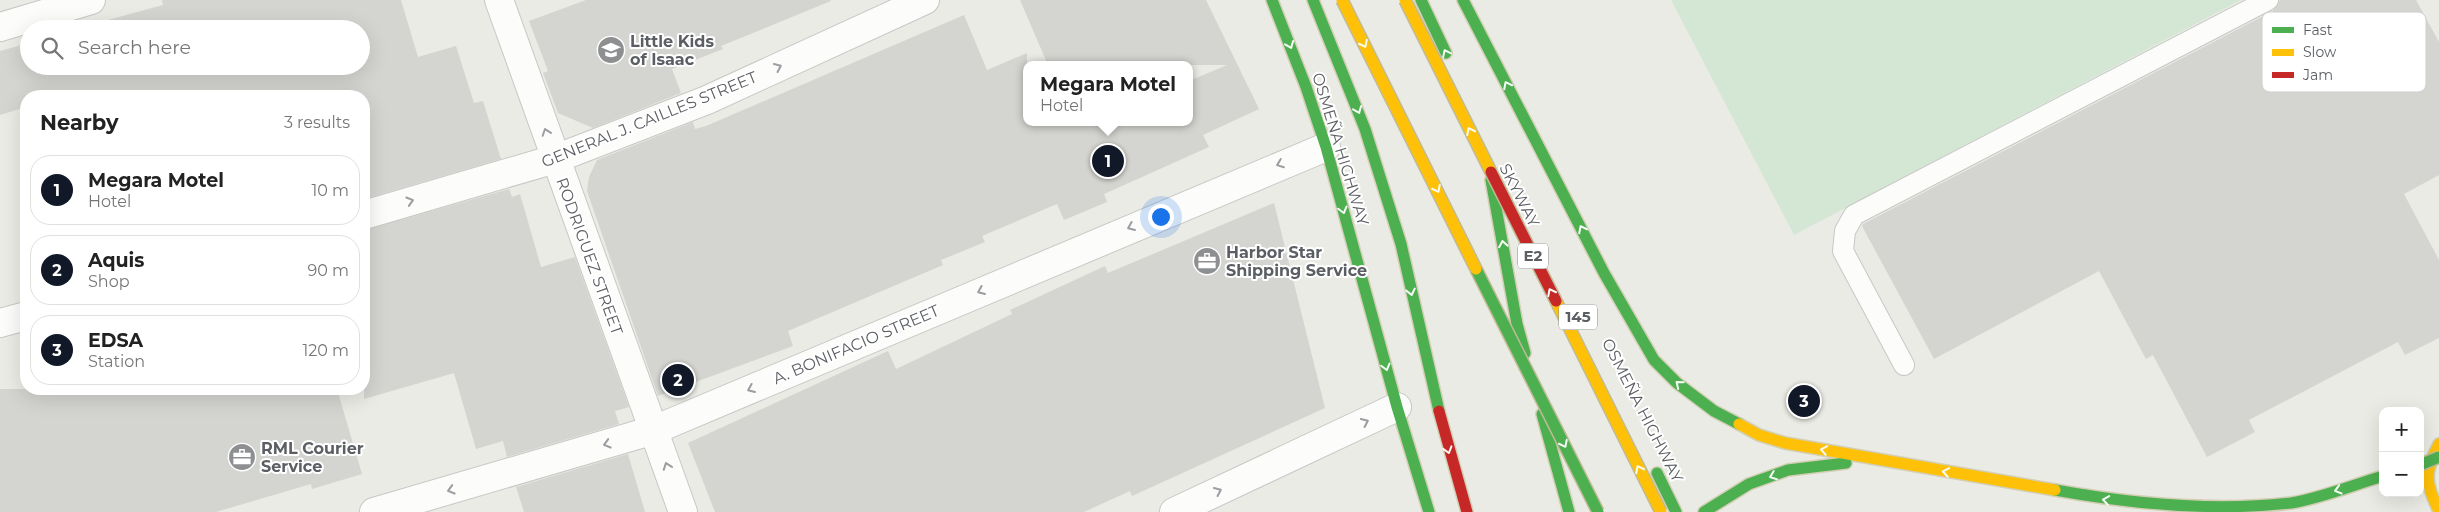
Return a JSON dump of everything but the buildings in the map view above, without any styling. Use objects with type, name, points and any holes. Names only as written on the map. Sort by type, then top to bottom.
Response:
[{"type":"main road","name":"OSMEÑA HIGHWAY","points":[[1272,0],[1306,87],[1326,146],[1397,408],[1429,512]]},
{"type":"main road","name":"OSMEÑA HIGHWAY","points":[[1313,0],[1365,129],[1401,244],[1445,438],[1467,512]]},
{"type":"main road","points":[[1342,0],[1598,512]]},
{"type":"main road","name":"SKYWAY","points":[[1404,0],[1672,510]]},
{"type":"main road","points":[[1421,0],[1450,60]]},
{"type":"main road","points":[[1463,0],[1604,273],[1654,360],[1677,383],[1714,411],[1759,435],[1785,443],[2144,506],[2252,509],[2293,503],[2379,477]]},
{"type":"main road","points":[[1470,103],[1558,278]]},
{"type":"main road","points":[[1482,129],[1517,324],[1569,512]]},
{"type":"main road","points":[[2439,444],[2428,464],[2426,485],[2439,511]]},
{"type":"main road","points":[[2424,463],[2439,457]]},
{"type":"main road","points":[[1704,512],[1749,484],[1788,470],[1872,459]]},
{"type":"main road","name":"OSMEÑA HIGHWAY","points":[[1651,462],[1672,510]]},
{"type":"street","points":[[24,20],[91,0]]},
{"type":"street","name":"RODRIGUEZ STREET","points":[[499,0],[683,512]]},
{"type":"street","name":"GENERAL J. CAILLES STREET","points":[[370,213],[555,158],[707,100],[925,0]]},
{"type":"street","points":[[0,27],[20,21]]},
{"type":"street","name":"A. BONIFACIO STREET","points":[[374,512],[654,430],[1326,146]]},
{"type":"street","points":[[0,323],[20,318]]},
{"type":"street","points":[[1174,512],[1397,408]]},
{"type":"lane","points":[[1904,365],[1843,250],[1844,231],[1854,215],[2268,0]]},
{"type":"green space","points":[[1671,0],[2241,0],[1794,235]]},
{"type":"traffic: fast","points":[[1272,0],[1306,87],[1326,147],[1397,407],[1429,512]]},
{"type":"traffic: fast","points":[[1313,0],[1365,129],[1401,244],[1439,411]]},
{"type":"traffic: fast","points":[[1421,0],[1446,53]]},
{"type":"traffic: fast","points":[[1463,0],[1604,273],[1654,360],[1677,383],[1714,411],[1739,424]]},
{"type":"traffic: fast","points":[[1491,180],[1517,324],[1525,353]]},
{"type":"traffic: fast","points":[[1476,269],[1598,512]]},
{"type":"traffic: fast","points":[[1542,414],[1569,512]]},
{"type":"traffic: fast","points":[[2424,463],[2439,457]]},
{"type":"traffic: fast","points":[[1704,512],[1749,484],[1788,470],[1846,463]]},
{"type":"traffic: fast","points":[[1657,473],[1676,512]]},
{"type":"traffic: fast","points":[[2055,490],[2143,503],[2202,507],[2262,506],[2303,501],[2379,477]]},
{"type":"traffic: slow","points":[[1342,0],[1476,269]]},
{"type":"traffic: slow","points":[[1405,0],[1491,172]]},
{"type":"traffic: slow","points":[[1556,301],[1661,512]]},
{"type":"traffic: slow","points":[[1739,424],[1759,435],[1785,443],[2055,490]]},
{"type":"traffic: slow","points":[[2439,444],[2431,462],[2428,478],[2431,493],[2439,511]]},
{"type":"traffic: jam","points":[[1491,172],[1556,301]]},
{"type":"traffic: jam","points":[[1439,411],[1467,512]]},
{"type":"place","name":"Little Kids of Isaac","points":[[611,50]]},
{"type":"place","name":"Megara Motel","points":[[1108,161]]},
{"type":"place","name":"Harbor Star Shipping Service","points":[[1207,261]]},
{"type":"place","name":"Aquis","points":[[678,380]]},
{"type":"place","name":"EDSA","points":[[1804,401]]},
{"type":"place","name":"RML Courier Service","points":[[242,457]]}]
